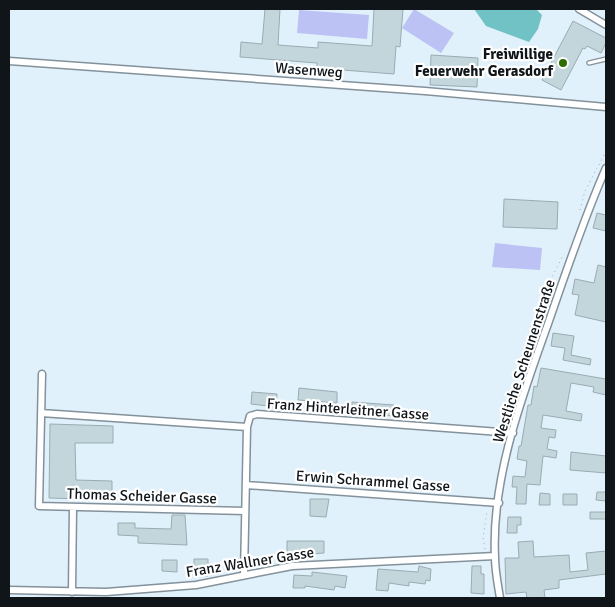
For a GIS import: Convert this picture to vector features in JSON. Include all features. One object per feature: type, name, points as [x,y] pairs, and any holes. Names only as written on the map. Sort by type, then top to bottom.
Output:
[{"type":"street","points":[[578,9],[606,25]]},
{"type":"street","name":"Wasenweg","points":[[9,61],[434,92],[606,107]]},
{"type":"street","name":"Westliche Scheunenstraße","points":[[500,598],[495,556],[498,502],[513,434],[524,393],[582,224],[606,168]]},
{"type":"street","points":[[42,374],[41,413],[247,427],[244,576]]},
{"type":"street","name":"Thomas Scheider Gasse","points":[[41,413],[39,506],[245,511]]},
{"type":"street","name":"Franz Hinterleitner Gasse","points":[[247,427],[250,416],[257,414],[513,434]]},
{"type":"street","name":"Erwin Schrammel Gasse","points":[[246,485],[498,502]]},
{"type":"street","points":[[72,592],[73,507]]},
{"type":"street","name":"Franz Wallner Gasse","points":[[9,590],[106,592],[196,585],[292,566],[495,556]]},
{"type":"lane","points":[[588,63],[606,59]]},
{"type":"shaded area","points":[[414,9],[454,33],[441,53],[402,28]]},
{"type":"shaded area","points":[[474,9],[536,9],[542,15],[538,29],[529,42],[486,26]]},
{"type":"shaded area","points":[[299,10],[369,15],[367,39],[297,33]]},
{"type":"shaded area","points":[[495,243],[542,248],[540,270],[492,267]]},
{"type":"building","points":[[265,9],[280,9],[278,45],[318,48],[318,42],[372,46],[374,9],[403,9],[400,47],[396,46],[394,74],[317,68],[317,63],[240,57],[241,42],[262,44]]},
{"type":"building","name":"Freiwillige Feuerwehr Gerasdorf","points":[[573,21],[606,38],[606,43],[601,53],[587,46],[585,49],[583,48],[561,90],[542,80]]},
{"type":"building","points":[[431,55],[478,58],[477,87],[430,85]]},
{"type":"building","points":[[504,199],[558,202],[557,229],[503,227]]},
{"type":"building","points":[[597,213],[606,215],[606,231],[593,228]]},
{"type":"building","points":[[598,265],[606,267],[606,322],[575,315],[579,295],[572,294],[575,279],[594,283]]},
{"type":"building","points":[[553,333],[574,336],[571,355],[591,359],[590,365],[563,360],[565,348],[551,346]]},
{"type":"building","points":[[541,368],[606,379],[606,395],[593,392],[594,387],[571,383],[566,411],[582,414],[581,421],[543,415],[541,428],[556,430],[555,438],[549,437],[547,449],[557,451],[556,458],[543,456],[540,485],[527,484],[526,504],[516,504],[517,487],[512,487],[513,476],[525,477],[527,461],[517,459],[528,405],[531,405],[534,386],[537,387]]},
{"type":"building","points":[[299,388],[337,392],[337,403],[298,400]]},
{"type":"building","points":[[252,392],[277,394],[276,407],[251,404]]},
{"type":"building","points":[[352,402],[394,405],[394,416],[352,413]]},
{"type":"building","points":[[50,424],[113,426],[113,443],[75,443],[76,480],[112,481],[112,500],[49,498]]},
{"type":"building","points":[[571,452],[606,456],[606,473],[570,470]]},
{"type":"building","points":[[597,492],[606,492],[606,501],[596,500]]},
{"type":"building","points":[[540,493],[550,494],[550,505],[539,505]]},
{"type":"building","points":[[563,494],[577,494],[577,505],[563,505]]},
{"type":"building","points":[[310,499],[329,499],[326,517],[310,516]]},
{"type":"building","points":[[590,512],[606,512],[606,519],[590,519]]},
{"type":"building","points":[[172,515],[185,515],[187,545],[138,543],[138,536],[118,535],[118,523],[135,523],[135,528],[171,529]]},
{"type":"building","points":[[508,517],[521,517],[521,525],[517,525],[517,533],[507,533]]},
{"type":"building","points":[[287,541],[324,541],[324,553],[287,556]]},
{"type":"building","points":[[533,541],[534,557],[569,555],[570,572],[588,570],[586,553],[606,551],[606,574],[559,580],[559,588],[544,590],[545,598],[527,598],[526,592],[506,594],[505,558],[519,558],[518,542]]},
{"type":"building","points":[[194,559],[208,559],[208,576],[194,575]]},
{"type":"building","points":[[162,560],[177,560],[177,572],[162,571]]},
{"type":"building","points":[[419,566],[431,569],[430,581],[426,580],[425,584],[409,582],[409,586],[389,583],[388,591],[376,590],[378,569],[418,572]]},
{"type":"building","points":[[472,566],[481,566],[481,574],[484,574],[484,594],[471,593]]},
{"type":"building","points":[[312,572],[347,576],[345,588],[335,586],[334,590],[305,586],[305,588],[293,588],[294,575],[312,576]]},
{"type":"place","name":"Freiwillige Feuerwehr Gerasdorf","points":[[563,63]]}]
